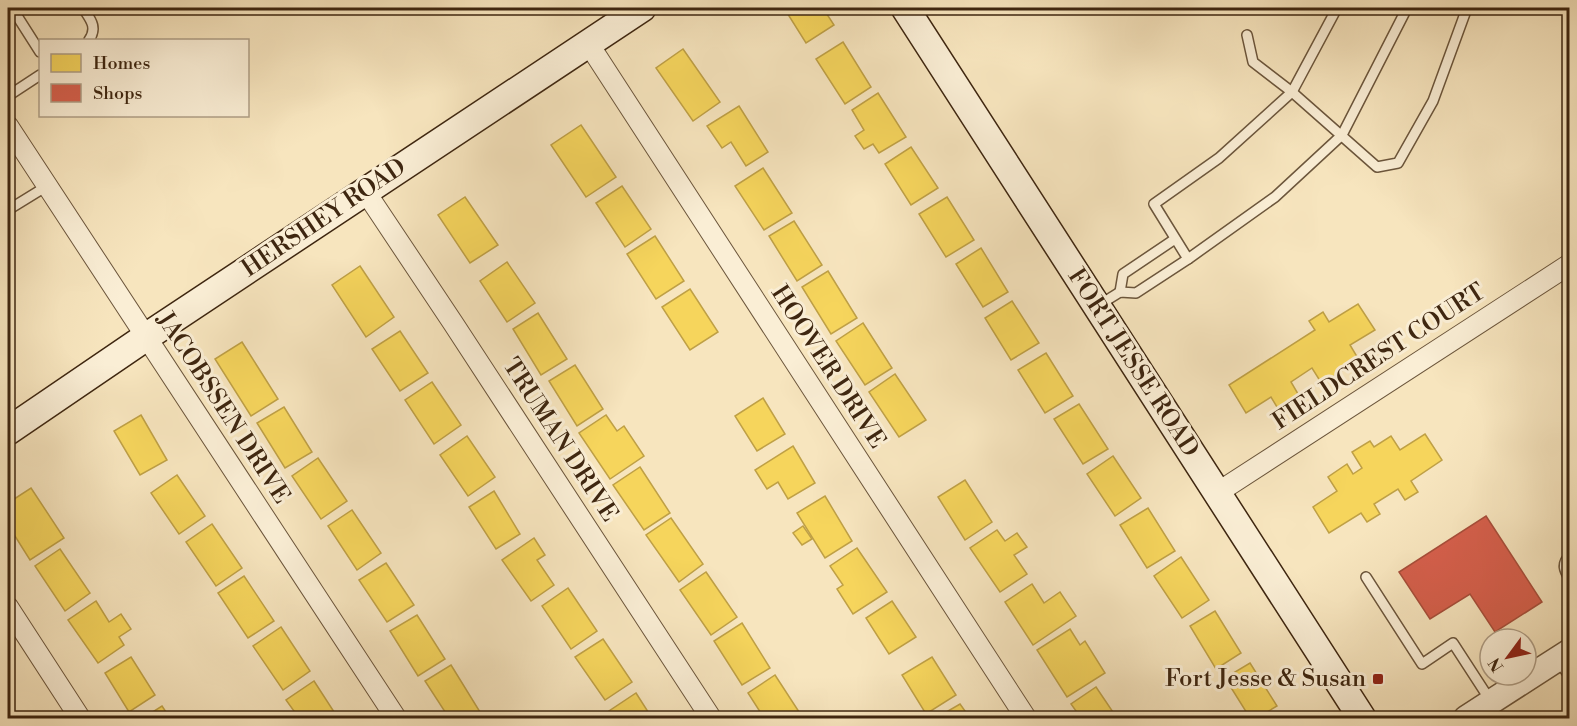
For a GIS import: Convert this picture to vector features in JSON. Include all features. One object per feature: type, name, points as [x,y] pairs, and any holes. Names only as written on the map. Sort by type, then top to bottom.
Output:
[{"type":"main road","name":"HERSHEY ROAD","points":[[8,431],[642,8]]},
{"type":"main road","name":"FORT JESSE ROAD","points":[[905,8],[1362,718]]},
{"type":"street","name":"HOOVER DRIVE","points":[[588,43],[1026,718]]},
{"type":"street","name":"JACOBSSEN DRIVE","points":[[8,126],[396,718]]},
{"type":"street","name":"TRUMAN DRIVE","points":[[365,191],[711,718]]},
{"type":"street","name":"FIELDCREST COURT","points":[[1216,493],[1569,264]]},
{"type":"street","points":[[8,607],[80,718]]},
{"type":"street","points":[[1466,718],[1565,662]]},
{"type":"lane","points":[[12,8],[39,50]]},
{"type":"lane","points":[[82,8],[94,25],[93,35],[90,39]]},
{"type":"lane","points":[[1188,259],[1154,204],[1219,158],[1292,92],[1337,8]]},
{"type":"lane","points":[[1097,306],[1120,292],[1136,293],[1188,259],[1275,198],[1342,135],[1407,8]]},
{"type":"lane","points":[[1247,35],[1253,62],[1292,92],[1377,167],[1398,163],[1433,101],[1467,8]]},
{"type":"lane","points":[[8,96],[39,76]]},
{"type":"lane","points":[[8,210],[46,186]]},
{"type":"lane","points":[[1120,292],[1123,274],[1175,239]]},
{"type":"lane","points":[[1569,555],[1563,568],[1569,580]]},
{"type":"lane","points":[[1366,577],[1422,664],[1453,643],[1492,702]]},
{"type":"building: Homes","points":[[784,8],[823,8],[834,25],[806,43]]},
{"type":"building: Homes","points":[[843,42],[871,87],[845,104],[816,59]]},
{"type":"building: Homes","points":[[683,49],[720,102],[693,121],[656,68]]},
{"type":"building: Homes","points":[[878,93],[906,137],[879,153],[873,144],[864,149],[855,136],[864,130],[852,110]]},
{"type":"building: Homes","points":[[739,106],[768,152],[746,166],[731,142],[722,148],[707,126]]},
{"type":"building: Homes","points":[[581,125],[616,177],[586,197],[551,145]]},
{"type":"building: Homes","points":[[911,147],[938,188],[911,205],[885,164]]},
{"type":"building: Homes","points":[[763,168],[792,213],[764,230],[735,186]]},
{"type":"building: Homes","points":[[622,186],[651,229],[625,247],[596,203]]},
{"type":"building: Homes","points":[[465,197],[498,245],[470,263],[438,215]]},
{"type":"building: Homes","points":[[947,197],[974,240],[946,257],[919,214]]},
{"type":"building: Homes","points":[[794,221],[822,265],[797,281],[769,236]]},
{"type":"building: Homes","points":[[655,236],[684,281],[656,299],[627,254]]},
{"type":"building: Homes","points":[[981,248],[1008,292],[983,307],[956,264]]},
{"type":"building: Homes","points":[[507,262],[535,303],[507,322],[480,281]]},
{"type":"building: Homes","points":[[360,266],[394,317],[366,337],[332,285]]},
{"type":"building: Homes","points":[[828,271],[857,318],[831,334],[802,287]]},
{"type":"building: Homes","points":[[690,289],[718,332],[690,350],[662,307]]},
{"type":"building: Homes","points":[[1012,301],[1039,343],[1011,360],[985,318]]},
{"type":"building: Homes","points":[[1358,304],[1375,330],[1350,345],[1359,360],[1322,384],[1312,368],[1291,382],[1301,399],[1280,412],[1271,397],[1246,413],[1229,385],[1315,330],[1309,321],[1323,312],[1329,322]]},
{"type":"building: Homes","points":[[538,313],[567,359],[541,375],[513,329]]},
{"type":"building: Homes","points":[[863,323],[892,368],[865,385],[836,341]]},
{"type":"building: Homes","points":[[400,331],[428,373],[400,391],[372,349]]},
{"type":"building: Homes","points":[[242,342],[278,399],[251,416],[215,359]]},
{"type":"building: Homes","points":[[1046,353],[1073,396],[1045,413],[1018,370]]},
{"type":"building: Homes","points":[[575,365],[603,409],[577,426],[549,381]]},
{"type":"building: Homes","points":[[895,374],[926,420],[899,437],[869,392]]},
{"type":"building: Homes","points":[[432,382],[461,425],[434,444],[405,400]]},
{"type":"building: Homes","points":[[763,398],[785,434],[757,451],[735,416]]},
{"type":"building: Homes","points":[[1079,404],[1108,449],[1083,464],[1054,419]]},
{"type":"building: Homes","points":[[284,407],[312,452],[285,468],[257,423]]},
{"type":"building: Homes","points":[[141,415],[167,460],[140,475],[114,431]]},
{"type":"building: Homes","points":[[606,415],[617,431],[624,426],[644,456],[610,479],[579,433]]},
{"type":"building: Homes","points":[[1425,434],[1442,460],[1411,481],[1418,492],[1405,500],[1398,489],[1374,504],[1380,514],[1367,522],[1361,513],[1329,533],[1313,507],[1337,491],[1328,477],[1347,464],[1353,474],[1362,468],[1352,452],[1370,441],[1374,447],[1391,436],[1400,450]]},
{"type":"building: Homes","points":[[467,436],[495,477],[468,496],[440,455]]},
{"type":"building: Homes","points":[[793,446],[815,483],[788,499],[778,482],[767,489],[755,470]]},
{"type":"building: Homes","points":[[1113,456],[1141,498],[1115,516],[1087,474]]},
{"type":"building: Homes","points":[[318,458],[347,501],[321,519],[292,476]]},
{"type":"building: Homes","points":[[640,467],[670,513],[644,530],[613,485]]},
{"type":"building: Homes","points":[[177,475],[205,516],[179,534],[151,493]]},
{"type":"building: Homes","points":[[965,480],[992,522],[965,540],[938,497]]},
{"type":"building: Homes","points":[[31,488],[64,538],[30,560],[8,525],[8,503]]},
{"type":"building: Homes","points":[[494,491],[520,534],[496,549],[469,507]]},
{"type":"building: Homes","points":[[825,496],[852,541],[825,558],[797,513]]},
{"type":"building: Homes","points":[[1148,508],[1175,551],[1147,568],[1120,525]]},
{"type":"building: Homes","points":[[352,510],[381,553],[357,570],[328,526]]},
{"type":"building: Homes","points":[[671,518],[703,564],[679,582],[646,535]]},
{"type":"building: Homes","points":[[212,524],[242,568],[216,586],[186,542]]},
{"type":"building: Homes","points":[[803,526],[812,539],[802,545],[793,533]]},
{"type":"building: Homes","points":[[997,530],[1005,541],[1017,533],[1027,547],[1014,555],[1027,574],[1000,592],[970,548]]},
{"type":"building: Homes","points":[[534,538],[545,555],[537,560],[554,585],[531,601],[502,560]]},
{"type":"building: Homes","points":[[857,548],[887,592],[853,614],[837,589],[843,585],[830,566]]},
{"type":"building: Homes","points":[[60,549],[90,593],[65,611],[35,566]]},
{"type":"building: Homes","points":[[1181,557],[1209,600],[1182,618],[1154,576]]},
{"type":"building: Homes","points":[[386,563],[414,605],[387,622],[359,580]]},
{"type":"building: Homes","points":[[706,572],[737,617],[711,635],[680,590]]},
{"type":"building: Homes","points":[[244,576],[274,621],[248,638],[218,593]]},
{"type":"building: Homes","points":[[1032,584],[1044,603],[1060,592],[1076,616],[1033,645],[1005,602]]},
{"type":"building: Homes","points":[[568,588],[597,631],[571,649],[542,606]]},
{"type":"building: Homes","points":[[96,601],[109,622],[121,614],[131,629],[119,637],[124,645],[98,663],[68,620]]},
{"type":"building: Homes","points":[[892,601],[916,637],[889,654],[866,618]]},
{"type":"building: Homes","points":[[1215,611],[1241,653],[1216,669],[1190,626]]},
{"type":"building: Homes","points":[[417,615],[445,659],[418,676],[390,631]]},
{"type":"building: Homes","points":[[742,623],[770,668],[742,685],[714,641]]},
{"type":"building: Homes","points":[[281,627],[310,671],[283,690],[253,646]]},
{"type":"building: Homes","points":[[1070,629],[1080,645],[1085,641],[1105,673],[1067,697],[1037,650]]},
{"type":"building: Homes","points":[[603,639],[632,682],[605,700],[575,657]]},
{"type":"building: Homes","points":[[131,657],[155,695],[129,712],[105,673]]},
{"type":"building: Homes","points":[[932,657],[956,695],[926,714],[902,675]]},
{"type":"building: Homes","points":[[1250,663],[1277,706],[1257,718],[1250,718],[1225,678]]},
{"type":"building: Homes","points":[[451,665],[480,712],[469,718],[449,718],[425,681]]},
{"type":"building: Homes","points":[[775,675],[803,718],[764,718],[748,693]]},
{"type":"building: Homes","points":[[314,681],[338,718],[299,718],[286,700]]},
{"type":"building: Homes","points":[[1096,687],[1117,718],[1081,718],[1071,704]]},
{"type":"building: Homes","points":[[636,693],[652,718],[614,718],[609,711]]},
{"type":"building: Homes","points":[[960,704],[970,718],[936,718]]},
{"type":"building: Homes","points":[[162,706],[170,718],[143,718]]},
{"type":"building: Shops","points":[[1486,516],[1542,602],[1503,627],[1492,627],[1470,594],[1430,619],[1399,572]]},
{"type":"place","name":"Fort Jesse & Susan","points":[[1378,679]]}]
